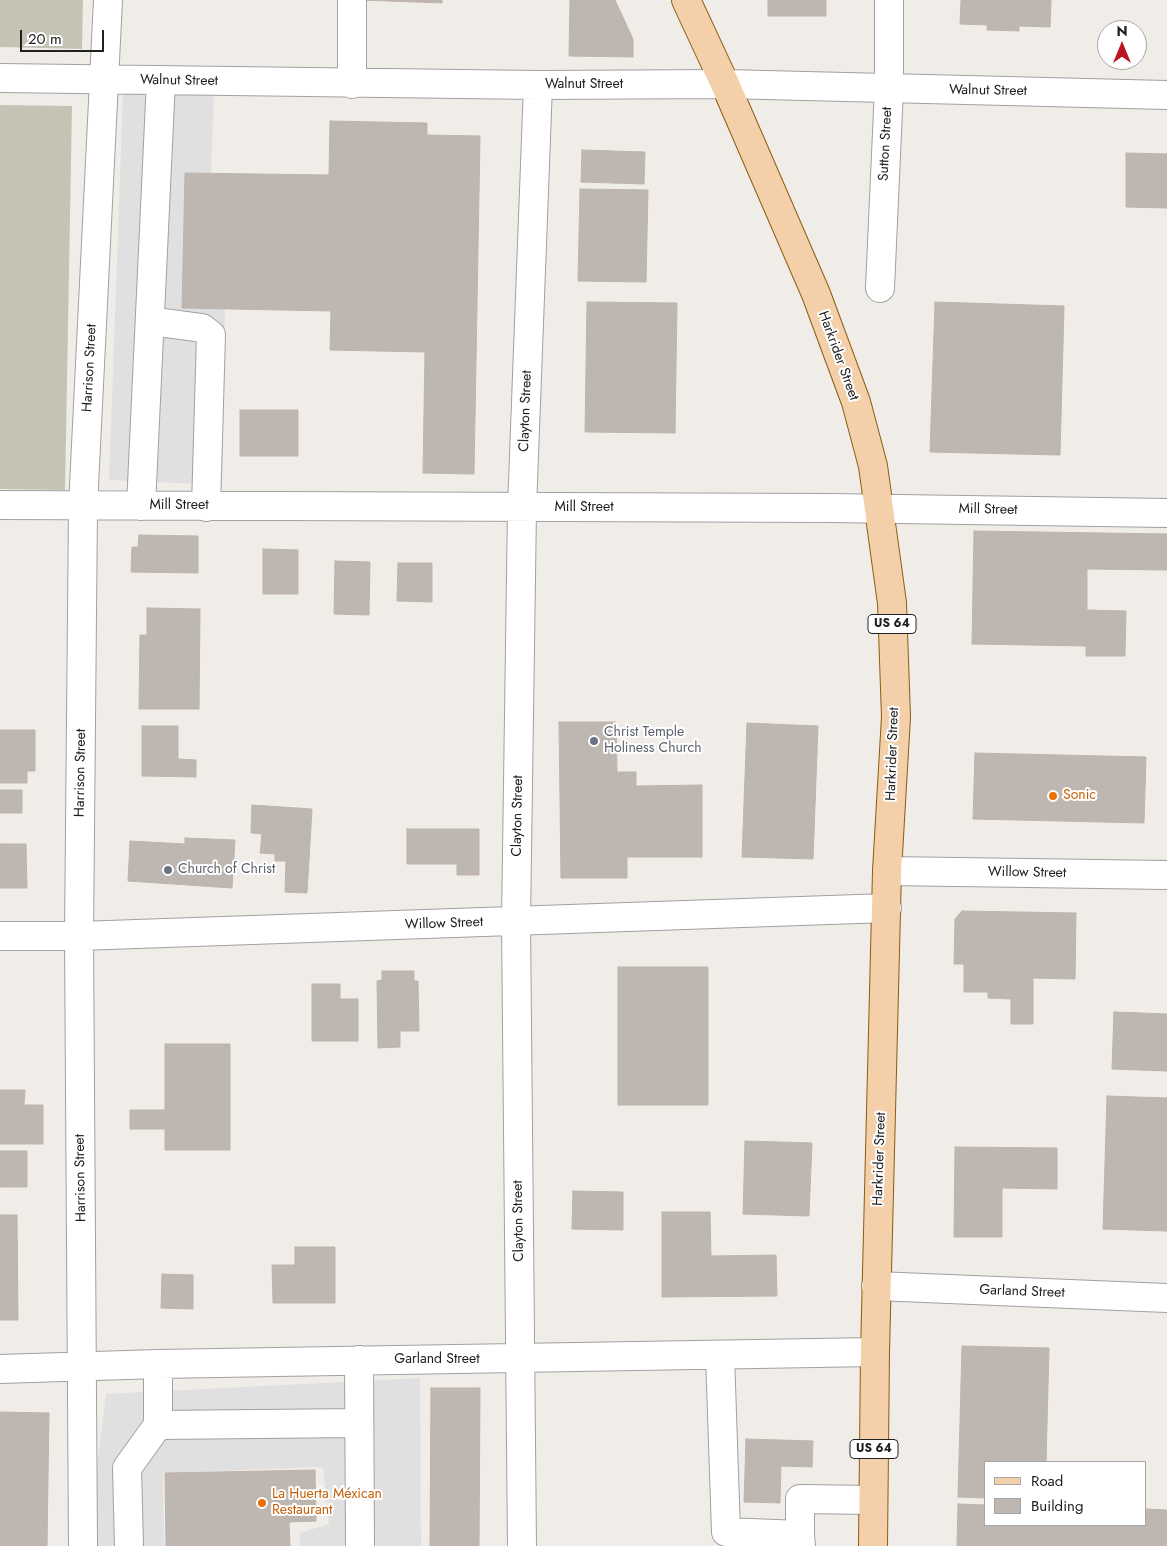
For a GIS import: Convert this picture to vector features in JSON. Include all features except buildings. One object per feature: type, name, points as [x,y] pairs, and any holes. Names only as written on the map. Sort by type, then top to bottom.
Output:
[{"type":"main road","name":"Harkrider Street","points":[[686,0],[725,84],[816,294],[856,402],[873,466],[892,603],[896,717],[887,871],[876,1286],[873,1546]]},
{"type":"street","name":"Harrison Street","points":[[83,1546],[79,936],[83,506],[108,0]]},
{"type":"street","points":[[352,0],[352,84]]},
{"type":"street","name":"Sutton Street","points":[[880,288],[889,88],[889,0]]},
{"type":"street","name":"Walnut Street","points":[[0,78],[538,86],[725,84],[1167,95]]},
{"type":"street","points":[[141,506],[161,80]]},
{"type":"street","name":"Clayton Street","points":[[522,1546],[516,921],[522,508],[538,86]]},
{"type":"street","points":[[150,322],[202,328],[211,335],[206,507]]},
{"type":"street","name":"Mill Street","points":[[0,505],[878,509],[1167,513]]},
{"type":"street","name":"Willow Street","points":[[887,871],[1167,875]]},
{"type":"street","name":"Willow Street","points":[[0,936],[79,936],[887,908]]},
{"type":"street","name":"Garland Street","points":[[876,1286],[1167,1298]]},
{"type":"street","name":"Garland Street","points":[[0,1369],[359,1360],[875,1352]]},
{"type":"street","points":[[720,1355],[726,1532],[800,1540],[800,1499],[873,1500]]},
{"type":"street","points":[[359,1360],[360,1546]]},
{"type":"street","points":[[129,1546],[127,1468],[158,1425],[158,1364]]},
{"type":"street","points":[[158,1425],[359,1423]]},
{"type":"shaded area","points":[[0,0],[83,0],[82,49],[0,47]]},
{"type":"shaded area","points":[[123,93],[214,93],[211,173],[185,173],[182,308],[225,309],[222,485],[109,480]]},
{"type":"shaded area","points":[[0,105],[72,106],[65,490],[0,489]]},
{"type":"shaded area","points":[[420,1378],[421,1546],[300,1546],[300,1533],[329,1524],[323,1467],[163,1473],[164,1546],[97,1546],[96,1476],[106,1394]]},
{"type":"place","name":"Christ Temple Holiness Church","points":[[594,741]]},
{"type":"place","name":"Sonic","points":[[1053,796]]},
{"type":"place","name":"Church of Christ","points":[[168,870]]},
{"type":"place","name":"La Huerta Méxican Restaurant","points":[[262,1503]]}]
